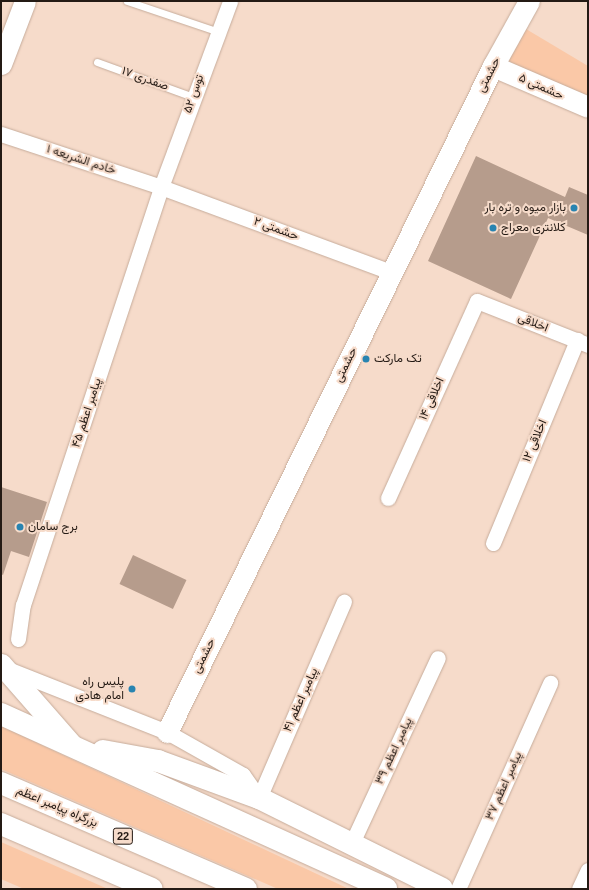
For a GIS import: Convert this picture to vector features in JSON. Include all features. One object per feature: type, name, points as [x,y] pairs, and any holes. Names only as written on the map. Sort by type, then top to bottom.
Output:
[{"type":"highway","points":[[1,714],[386,889]]},
{"type":"highway","points":[[72,745],[158,761],[259,798],[442,889]]},
{"type":"highway","name":"بزرگراه پیامبر اعظم","points":[[1,783],[246,889]]},
{"type":"highway","points":[[1,824],[152,889]]},
{"type":"street","points":[[1,64],[25,1]]},
{"type":"street","name":"توس ۵۲","points":[[161,187],[216,31],[230,1]]},
{"type":"street","name":"حشمتی","points":[[167,732],[493,66],[529,1]]},
{"type":"street","name":"حشمتی ۵","points":[[493,66],[588,108]]},
{"type":"street","name":"خادم الشریعه ۱","points":[[1,134],[161,187]]},
{"type":"street","name":"حشمتی ۲","points":[[161,187],[391,272]]},
{"type":"street","name":"پیامبر اعظم ۴۵","points":[[18,639],[23,605],[161,187]]},
{"type":"street","name":"اخلاقی","points":[[477,301],[582,343]]},
{"type":"street","name":"اخلاقی ۱۴","points":[[388,498],[477,301]]},
{"type":"street","name":"اخلاقی ۱۲","points":[[493,543],[582,343]]},
{"type":"street","name":"پیامبر اعظم ۴۱","points":[[259,798],[344,602]]},
{"type":"street","name":"پیامبر اعظم ۳۹","points":[[351,845],[438,658]]},
{"type":"street","points":[[2,665],[167,732],[243,775],[259,798]]},
{"type":"street","points":[[2,665],[72,745]]},
{"type":"street","name":"پیامبر اعظم ۳۷","points":[[458,889],[550,684]]},
{"type":"street","points":[[579,889],[588,870]]},
{"type":"lane","points":[[127,1],[216,31]]},
{"type":"lane","name":"صفدری ۱۷","points":[[97,62],[193,97]]},
{"type":"shaded area","points":[[526,29],[588,66],[588,99],[504,60]]},
{"type":"shaded area","points":[[1,726],[349,889],[278,889],[1,769]]},
{"type":"shaded area","points":[[1,842],[108,889],[24,889],[1,879]]},
{"type":"building","name":"کلانتری معراج","points":[[476,156],[565,197],[569,187],[588,195],[588,235],[548,218],[511,299],[428,261]]},
{"type":"building","name":"برج سامان","points":[[1,487],[47,502],[29,557],[11,551],[3,575],[1,574]]},
{"type":"building","points":[[133,555],[186,580],[173,609],[119,584]]},
{"type":"place","name":"بازار میوه و تره بار","points":[[574,208]]},
{"type":"place","name":"کلانتری معراج","points":[[493,228]]},
{"type":"place","name":"تک مارکت","points":[[366,359]]},
{"type":"place","name":"برج سامان","points":[[20,527]]},
{"type":"place","name":"پلیس راه امام هادی","points":[[132,689]]}]
